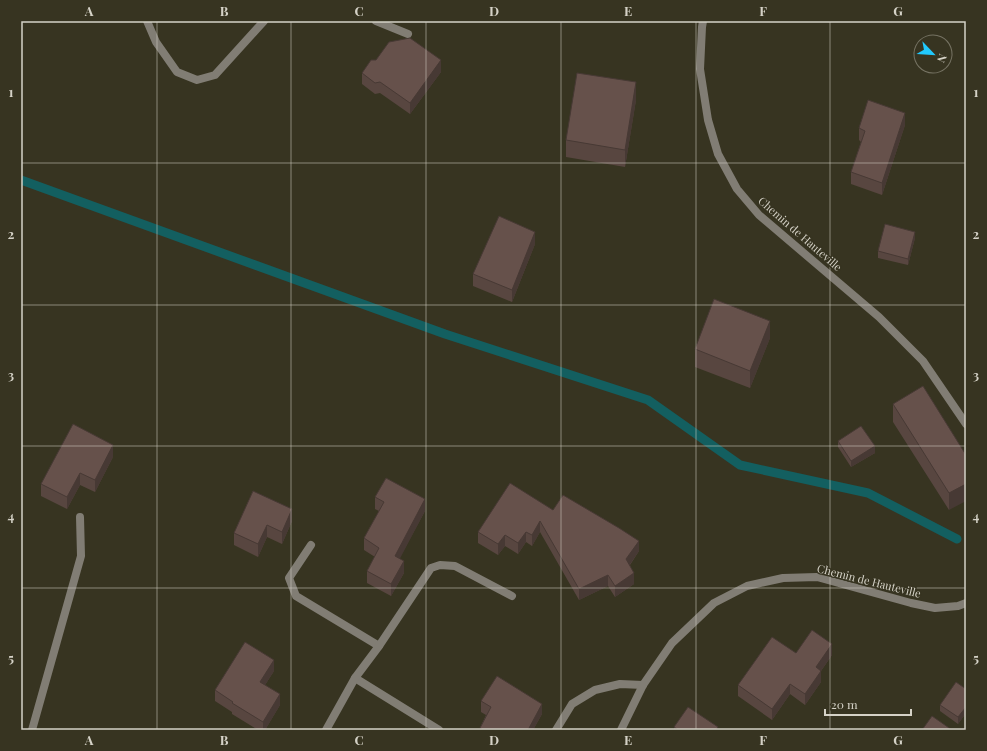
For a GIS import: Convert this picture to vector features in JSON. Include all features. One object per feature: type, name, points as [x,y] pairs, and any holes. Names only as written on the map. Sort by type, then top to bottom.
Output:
[{"type":"street","points":[[148,21],[156,42],[177,72],[198,80],[215,75],[264,21]]},
{"type":"street","points":[[376,21],[408,34]]},
{"type":"street","name":"Chemin de Hauteville","points":[[703,21],[700,69],[708,120],[718,154],[737,189],[759,215],[879,317],[923,361],[966,424]]},
{"type":"street","points":[[32,730],[81,556],[80,517]]},
{"type":"street","points":[[311,545],[289,578],[296,596],[379,646]]},
{"type":"street","points":[[326,730],[356,678],[431,568],[440,564],[455,566],[512,596]]},
{"type":"street","name":"Chemin de Hauteville","points":[[621,730],[643,685],[672,643],[714,604],[747,586],[783,578],[817,577],[911,603],[935,608],[958,606],[966,603]]},
{"type":"street","points":[[356,678],[440,730]]},
{"type":"street","points":[[556,730],[572,704],[595,690],[620,684],[643,685]]},
{"type":"building","points":[[410,38],[441,60],[410,103],[380,82],[375,83],[362,73],[371,60],[376,60],[389,42]]},
{"type":"building","points":[[577,73],[636,82],[625,150],[566,140]]},
{"type":"building","points":[[868,100],[905,113],[882,183],[851,172],[865,131],[859,128]]},
{"type":"building","points":[[499,216],[535,232],[512,290],[473,274]]},
{"type":"building","points":[[885,224],[915,232],[908,259],[878,251]]},
{"type":"building","points":[[714,299],[770,321],[750,371],[695,349]]},
{"type":"building","points":[[923,386],[966,455],[966,484],[949,493],[893,404]]},
{"type":"building","points":[[73,424],[113,445],[95,480],[80,473],[67,497],[41,484]]},
{"type":"building","points":[[861,426],[875,446],[851,461],[838,441]]},
{"type":"building","points":[[386,478],[425,499],[395,556],[404,561],[391,584],[367,571],[379,548],[364,538],[384,502],[375,497]]},
{"type":"building","points":[[510,483],[553,510],[563,495],[639,541],[626,559],[634,573],[615,586],[608,575],[579,589],[540,521],[532,535],[526,532],[518,543],[505,535],[498,544],[478,532]]},
{"type":"building","points":[[253,491],[292,509],[282,532],[267,525],[258,544],[234,533]]},
{"type":"building","points":[[812,630],[832,644],[816,667],[821,671],[805,694],[790,684],[772,709],[738,685],[772,637],[796,653]]},
{"type":"building","points":[[245,642],[274,660],[260,682],[280,694],[263,722],[232,703],[233,702],[215,690]]},
{"type":"building","points":[[497,676],[542,704],[528,730],[483,730],[480,728],[491,707],[481,701]]},
{"type":"building","points":[[956,682],[966,689],[966,707],[958,717],[940,705]]},
{"type":"building","points":[[688,707],[718,727],[716,730],[678,730],[674,727]]},
{"type":"building","points":[[932,716],[952,730],[922,730]]},
{"type":"waterway","points":[[21,180],[445,334],[648,400],[740,465],[868,493],[957,539]]}]
